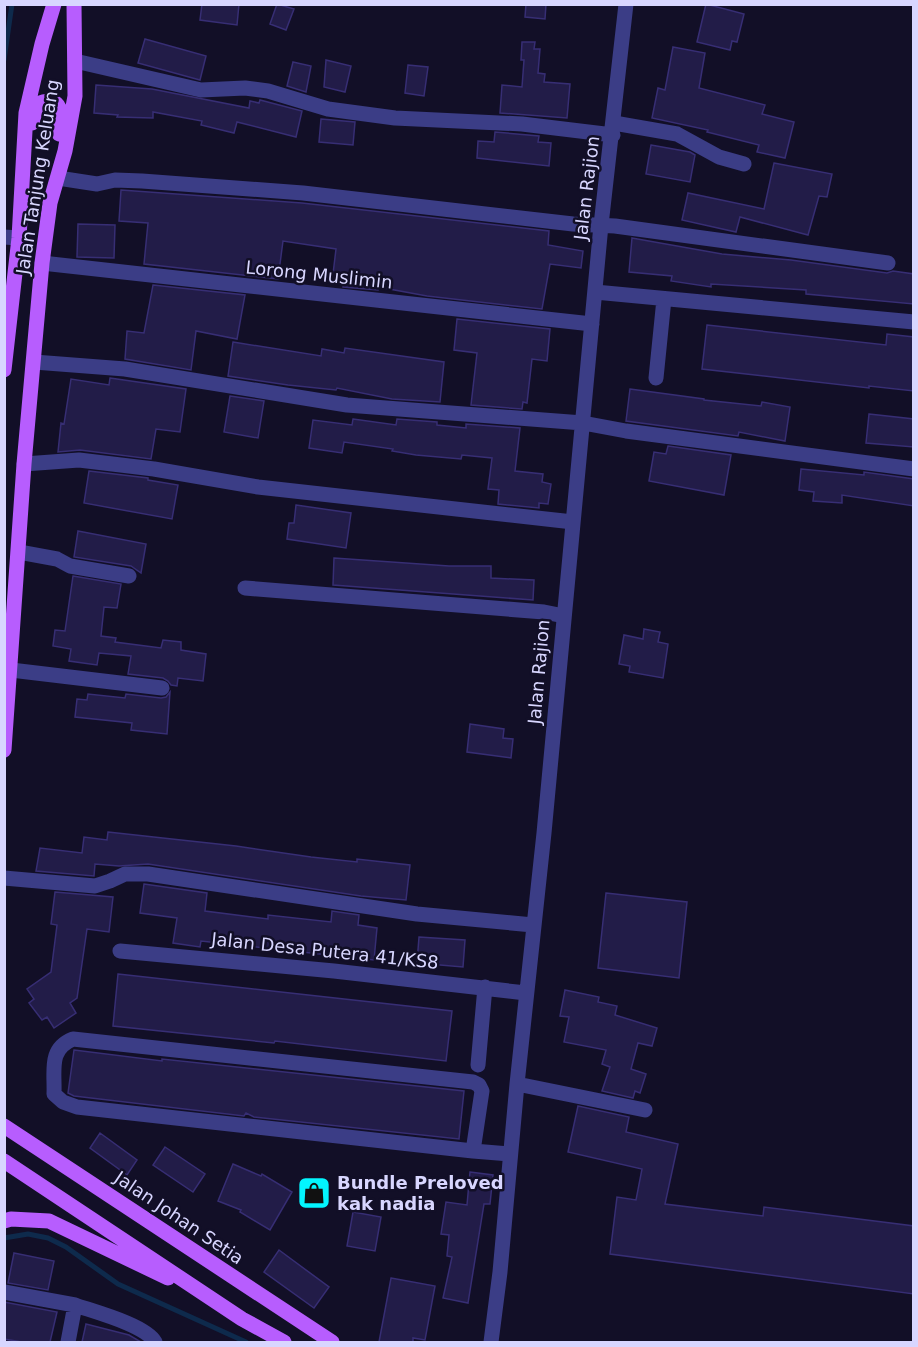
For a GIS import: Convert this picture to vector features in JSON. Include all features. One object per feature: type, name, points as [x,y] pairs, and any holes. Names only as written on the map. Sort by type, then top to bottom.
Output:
[{"type":"main road","name":"Jalan Tanjung Keluang","points":[[4,370],[12,237],[22,176],[26,112],[54,4]]},
{"type":"main road","name":"Jalan Tanjung Keluang","points":[[4,750],[24,464],[42,263],[50,203],[65,150],[75,96],[74,4]]},
{"type":"main road","points":[[22,176],[37,104],[47,100],[53,101],[60,108],[62,117],[53,157],[57,177]]},
{"type":"main road","name":"Jalan Johan Setia","points":[[4,1126],[332,1342]]},
{"type":"main road","points":[[4,1161],[223,1304],[242,1319],[284,1342]]},
{"type":"main road","points":[[4,1221],[11,1219],[49,1221],[223,1304]]},
{"type":"street","name":"Jalan Rajion","points":[[491,1342],[500,1272],[573,522],[589,425],[592,324],[595,292],[608,225],[613,129],[626,4]]},
{"type":"street","points":[[75,61],[201,90],[246,88],[268,91],[328,109],[384,117],[677,134],[719,157],[744,164]]},
{"type":"street","points":[[57,177],[98,184],[115,180],[142,181],[303,193],[573,224],[608,225],[888,263]]},
{"type":"street","name":"Lorong Muslimin","points":[[42,263],[592,324]]},
{"type":"street","points":[[595,292],[914,322]]},
{"type":"street","points":[[656,378],[664,299]]},
{"type":"street","points":[[34,362],[125,369],[347,405],[589,425],[914,469]]},
{"type":"street","points":[[24,464],[79,460],[154,469],[258,487],[573,522]]},
{"type":"street","points":[[19,552],[57,559],[70,566],[129,576]]},
{"type":"street","points":[[245,588],[532,611],[564,616]]},
{"type":"street","points":[[11,670],[162,688]]},
{"type":"street","points":[[4,878],[94,886],[125,874],[148,874],[417,914],[533,925]]},
{"type":"street","name":"Jalan Desa Putera 41/KS8","points":[[120,951],[334,970],[526,993]]},
{"type":"street","points":[[478,1065],[485,987]]},
{"type":"street","points":[[473,1151],[482,1091],[479,1085],[473,1082],[73,1040],[62,1044],[56,1051],[54,1094],[63,1102],[77,1107],[473,1151],[510,1154]]},
{"type":"street","points":[[517,1084],[645,1110]]},
{"type":"street","points":[[4,1292],[75,1305],[141,1330],[152,1336],[156,1342]]},
{"type":"street","points":[[68,1342],[75,1305]]},
{"type":"building","points":[[202,4],[239,4],[237,25],[200,20]]},
{"type":"building","points":[[277,4],[294,9],[286,30],[270,24]]},
{"type":"building","points":[[526,4],[546,4],[545,19],[525,17]]},
{"type":"building","points":[[706,4],[744,14],[737,42],[732,41],[730,50],[697,42]]},
{"type":"building","points":[[145,39],[206,56],[200,80],[138,63]]},
{"type":"building","points":[[522,42],[535,42],[534,49],[540,49],[538,73],[545,74],[544,82],[570,84],[567,118],[500,113],[502,85],[522,87],[524,60],[521,60]]},
{"type":"building","points":[[673,47],[705,53],[699,88],[765,105],[762,114],[794,122],[785,158],[757,152],[759,145],[707,132],[708,130],[652,118],[658,88],[665,90]]},
{"type":"building","points":[[326,60],[351,66],[345,92],[324,87]]},
{"type":"building","points":[[293,62],[311,66],[306,92],[287,86]]},
{"type":"building","points":[[408,65],[428,67],[424,96],[405,93]]},
{"type":"building","points":[[96,85],[152,89],[249,108],[250,101],[259,103],[260,100],[302,111],[296,137],[237,122],[234,133],[201,125],[202,121],[153,112],[153,118],[117,117],[118,115],[94,113]]},
{"type":"building","points":[[321,119],[355,122],[353,145],[319,142]]},
{"type":"building","points":[[495,132],[539,136],[538,142],[551,143],[549,166],[477,158],[478,141],[494,142]]},
{"type":"building","points":[[651,145],[690,152],[695,155],[690,182],[646,174]]},
{"type":"building","points":[[774,163],[832,174],[827,197],[819,196],[808,235],[740,217],[736,232],[682,220],[688,193],[764,209]]},
{"type":"building","points":[[121,190],[302,203],[549,231],[548,245],[583,251],[581,268],[550,264],[542,309],[427,296],[378,287],[378,290],[343,287],[344,275],[333,274],[336,249],[283,241],[278,279],[144,264],[148,223],[119,221]]},
{"type":"building","points":[[78,224],[115,225],[114,258],[77,257]]},
{"type":"building","points":[[632,238],[722,254],[791,260],[887,273],[893,271],[914,274],[914,304],[806,294],[806,290],[711,284],[711,287],[671,281],[672,276],[629,272]]},
{"type":"building","points":[[153,285],[245,295],[237,339],[196,331],[191,370],[125,359],[127,331],[144,333]]},
{"type":"building","points":[[457,319],[550,329],[547,361],[532,359],[527,403],[523,402],[522,409],[471,405],[477,353],[454,350]]},
{"type":"building","points":[[707,325],[886,345],[887,334],[914,337],[914,391],[702,369]]},
{"type":"building","points":[[233,342],[321,356],[322,349],[344,353],[345,348],[444,362],[440,402],[392,399],[337,388],[336,390],[288,385],[228,376]]},
{"type":"building","points":[[110,378],[186,389],[180,432],[156,429],[151,459],[80,450],[58,452],[61,423],[64,424],[71,379],[109,385]]},
{"type":"building","points":[[630,389],[704,400],[761,406],[762,402],[790,407],[785,441],[739,432],[738,436],[626,421]]},
{"type":"building","points":[[230,396],[264,401],[258,438],[224,432]]},
{"type":"building","points":[[869,414],[914,419],[914,447],[866,443]]},
{"type":"building","points":[[353,419],[396,425],[397,419],[437,422],[437,425],[466,428],[466,424],[520,428],[515,471],[543,474],[542,482],[551,484],[548,504],[539,503],[539,508],[498,504],[499,490],[488,489],[492,458],[462,455],[461,459],[416,455],[392,451],[393,449],[344,442],[342,453],[309,448],[313,420],[352,425]]},
{"type":"building","points":[[668,446],[731,455],[724,495],[649,481],[654,452],[666,454]]},
{"type":"building","points":[[801,469],[864,475],[864,472],[914,479],[914,506],[842,495],[842,503],[813,501],[814,492],[799,490]]},
{"type":"building","points":[[89,471],[148,478],[148,480],[178,485],[172,519],[84,503]]},
{"type":"building","points":[[296,505],[351,513],[346,548],[287,539],[289,523],[294,523]]},
{"type":"building","points":[[78,531],[146,544],[141,573],[131,566],[74,557]]},
{"type":"building","points":[[334,558],[449,566],[491,566],[491,578],[534,580],[533,600],[333,585]]},
{"type":"building","points":[[73,576],[121,584],[117,608],[104,607],[101,636],[116,638],[115,642],[161,648],[163,640],[181,642],[181,650],[206,654],[203,681],[178,678],[177,686],[171,685],[163,678],[128,674],[131,656],[99,653],[97,665],[69,661],[71,649],[53,646],[55,630],[65,631]]},
{"type":"building","points":[[644,629],[660,632],[658,642],[668,644],[663,678],[629,672],[630,666],[619,664],[624,635],[643,639]]},
{"type":"building","points":[[170,692],[167,734],[131,730],[132,723],[75,717],[77,699],[87,700],[88,694],[125,698],[126,694],[161,698],[166,697]]},
{"type":"building","points":[[470,724],[504,729],[503,738],[513,739],[511,758],[467,752]]},
{"type":"building","points":[[108,832],[311,857],[410,865],[406,900],[361,896],[148,864],[119,866],[95,864],[94,876],[36,871],[40,848],[82,853],[84,837],[107,840]]},
{"type":"building","points":[[144,884],[207,893],[205,911],[268,919],[268,915],[331,922],[332,911],[359,915],[358,925],[377,928],[374,960],[201,941],[200,947],[173,943],[177,918],[140,913]]},
{"type":"building","points":[[55,892],[113,897],[109,932],[87,929],[77,998],[70,1003],[76,1013],[54,1028],[47,1017],[42,1020],[29,1003],[34,999],[27,989],[51,972],[57,925],[51,924]]},
{"type":"building","points":[[606,893],[687,902],[679,978],[598,968]]},
{"type":"building","points":[[419,937],[465,940],[463,967],[417,963]]},
{"type":"building","points":[[118,974],[452,1011],[446,1061],[275,1041],[274,1043],[113,1026]]},
{"type":"building","points":[[565,990],[599,997],[598,1002],[617,1006],[615,1015],[657,1028],[652,1046],[638,1043],[631,1069],[646,1074],[640,1093],[635,1091],[633,1098],[602,1091],[610,1067],[602,1064],[606,1050],[564,1042],[569,1017],[560,1016]]},
{"type":"building","points":[[74,1050],[464,1091],[459,1139],[254,1117],[246,1113],[244,1116],[74,1096],[68,1093]]},
{"type":"building","points":[[578,1106],[629,1117],[626,1132],[678,1144],[665,1204],[763,1216],[764,1207],[914,1226],[914,1294],[610,1254],[617,1197],[636,1200],[642,1169],[568,1152]]},
{"type":"building","points":[[100,1133],[137,1160],[127,1175],[90,1148]]},
{"type":"building","points":[[165,1147],[205,1174],[193,1192],[153,1165]]},
{"type":"building","points":[[233,1164],[261,1176],[262,1174],[292,1192],[270,1230],[240,1212],[241,1210],[218,1201]]},
{"type":"building","points":[[470,1172],[493,1175],[490,1204],[484,1204],[468,1303],[443,1298],[452,1257],[447,1256],[449,1235],[441,1234],[446,1202],[467,1205]]},
{"type":"building","points":[[353,1212],[381,1217],[375,1251],[347,1246]]},
{"type":"building","points":[[279,1250],[329,1287],[314,1308],[264,1272]]},
{"type":"building","points":[[14,1253],[54,1261],[48,1290],[8,1283]]},
{"type":"building","points":[[391,1278],[435,1286],[425,1340],[413,1338],[413,1342],[379,1342]]},
{"type":"building","points":[[4,1302],[57,1312],[50,1342],[22,1342],[4,1339]]},
{"type":"building","points":[[86,1324],[129,1335],[141,1342],[82,1342]]},
{"type":"waterway","points":[[4,60],[12,4]]},
{"type":"waterway","points":[[4,1238],[28,1234],[48,1238],[66,1247],[118,1284],[246,1342]]},
{"type":"place","name":"Bundle Preloved kak nadia","points":[[314,1193]]}]
